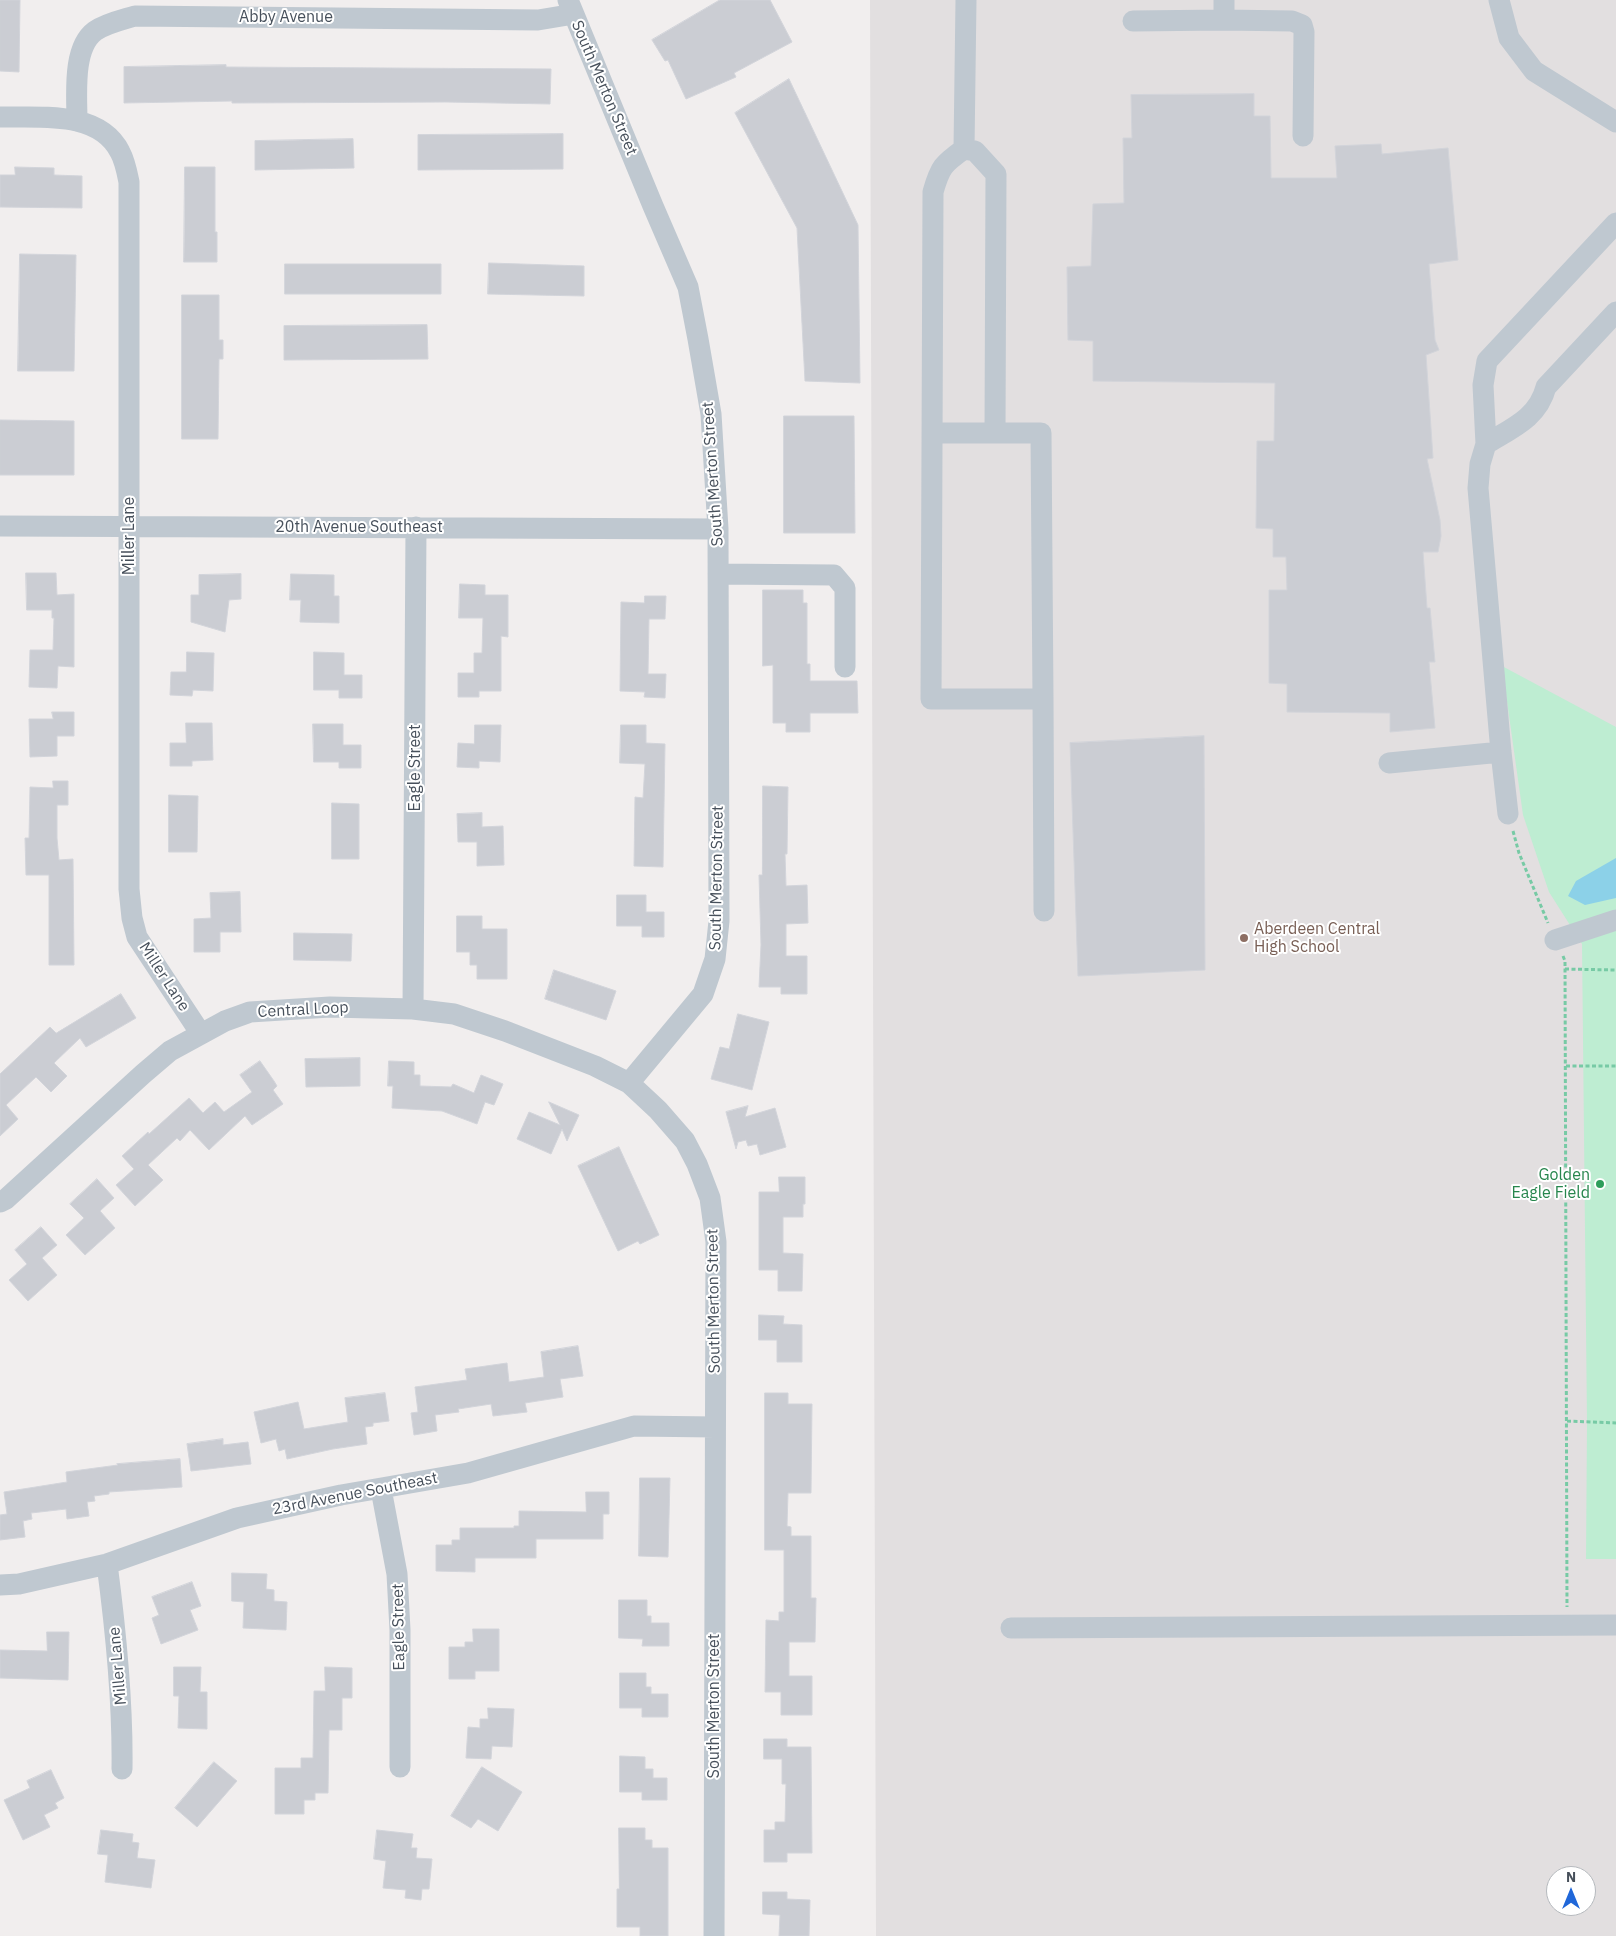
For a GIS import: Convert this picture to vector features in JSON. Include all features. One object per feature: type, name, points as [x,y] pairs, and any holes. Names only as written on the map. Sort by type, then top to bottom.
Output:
[{"type":"street","points":[[964,149],[966,0]]},
{"type":"street","points":[[1498,0],[1509,38],[1534,71],[1616,122]]},
{"type":"street","name":"Abby Avenue","points":[[77,121],[80,53],[86,40],[95,31],[113,22],[135,16],[538,20],[571,7]]},
{"type":"street","name":"South Merton Street","points":[[571,7],[688,286],[711,414],[718,529],[719,921],[715,958],[703,994],[629,1083],[685,1141],[697,1164],[710,1198],[716,1242],[714,1936]]},
{"type":"street","points":[[1133,21],[1224,10],[1302,25],[1304,32],[1303,136]]},
{"type":"street","name":"Miller Lane","points":[[0,117],[77,121],[98,129],[120,151],[130,182],[129,890],[132,918],[138,937],[201,1034]]},
{"type":"street","points":[[995,433],[996,174],[975,151],[964,149],[951,158],[939,171],[933,192],[931,699],[1043,699]]},
{"type":"street","points":[[1508,814],[1478,488],[1480,464],[1486,444],[1482,385],[1487,362],[1616,222]]},
{"type":"street","points":[[1486,444],[1531,415],[1542,400],[1546,387],[1616,312]]},
{"type":"street","points":[[932,432],[1042,433],[1044,911]]},
{"type":"street","name":"20th Avenue Southeast","points":[[0,526],[718,529]]},
{"type":"street","name":"Eagle Street","points":[[413,1009],[416,528]]},
{"type":"street","points":[[718,574],[834,575],[845,588],[845,667]]},
{"type":"street","points":[[1389,762],[1501,752]]},
{"type":"street","points":[[1555,940],[1616,920]]},
{"type":"street","name":"Central Loop","points":[[0,1202],[6,1199],[170,1051],[225,1021],[250,1012],[330,1007],[413,1009],[454,1014],[505,1030],[596,1066],[629,1083]]},
{"type":"street","name":"23rd Avenue Southeast","points":[[0,1585],[19,1584],[107,1564],[237,1518],[341,1495],[468,1473],[634,1426],[715,1427]]},
{"type":"street","name":"Eagle Street","points":[[381,1489],[398,1574],[400,1768]]},
{"type":"street","name":"Miller Lane","points":[[107,1564],[117,1642],[122,1719],[122,1769]]},
{"type":"street","points":[[1011,1628],[1616,1625]]},
{"type":"path","points":[[1508,814],[1519,853],[1555,940],[1566,961],[1567,1625]]},
{"type":"path","points":[[1566,969],[1616,970]]},
{"type":"path","points":[[1566,1066],[1616,1066]]},
{"type":"path","points":[[1566,1421],[1616,1423]]},
{"type":"shaded area","name":"Aberdeen Central High School","points":[[870,0],[1616,0],[1616,1936],[876,1936]]},
{"type":"green space","name":"Golden Eagle Field","points":[[1502,666],[1616,727],[1616,1559],[1586,1559],[1587,1423],[1582,944],[1549,892],[1523,815]]},
{"type":"water","points":[[1616,858],[1616,898],[1585,905],[1568,896],[1576,881]]},
{"type":"building","points":[[0,0],[20,0],[19,72],[0,71]]},
{"type":"building","points":[[720,0],[770,0],[792,42],[734,73],[736,77],[686,99],[668,60],[665,61],[652,40]]},
{"type":"building","points":[[226,65],[226,67],[551,69],[550,104],[446,102],[232,103],[232,101],[124,103],[124,67]]},
{"type":"building","points":[[789,79],[858,225],[860,383],[805,381],[797,228],[735,113]]},
{"type":"building","points":[[1254,94],[1254,116],[1270,116],[1271,178],[1337,178],[1335,146],[1381,144],[1382,154],[1448,148],[1458,260],[1429,264],[1435,340],[1439,350],[1426,355],[1433,458],[1427,459],[1440,520],[1441,536],[1438,552],[1423,552],[1427,608],[1430,608],[1435,662],[1429,662],[1435,728],[1390,732],[1390,713],[1287,712],[1287,684],[1269,683],[1269,590],[1287,590],[1286,557],[1273,557],[1273,529],[1256,528],[1257,441],[1274,441],[1275,383],[1093,381],[1093,341],[1068,340],[1067,267],[1091,266],[1093,204],[1124,203],[1123,138],[1132,138],[1131,95]]},
{"type":"building","points":[[563,134],[563,169],[418,170],[418,135]]},
{"type":"building","points":[[353,139],[354,168],[255,170],[255,141]]},
{"type":"building","points":[[15,167],[54,168],[54,175],[82,176],[82,208],[0,207],[0,175],[15,175]]},
{"type":"building","points":[[185,167],[215,167],[217,262],[184,262]]},
{"type":"building","points":[[20,254],[76,255],[74,371],[18,371]]},
{"type":"building","points":[[489,263],[584,266],[584,296],[488,294]]},
{"type":"building","points":[[285,264],[441,264],[441,294],[285,294]]},
{"type":"building","points":[[182,295],[219,295],[219,340],[223,340],[223,359],[219,359],[218,439],[182,439]]},
{"type":"building","points":[[427,325],[428,359],[284,360],[284,326]]},
{"type":"building","points":[[784,416],[854,416],[855,533],[784,533]]},
{"type":"building","points":[[0,420],[74,421],[74,475],[0,475]]},
{"type":"building","points":[[26,573],[56,573],[57,595],[74,594],[74,667],[58,666],[57,688],[29,687],[30,650],[53,650],[54,618],[52,618],[52,610],[27,610]]},
{"type":"building","points":[[241,574],[241,599],[229,600],[225,632],[191,622],[191,595],[199,595],[199,575]]},
{"type":"building","points":[[291,574],[334,575],[334,596],[339,596],[339,623],[300,622],[301,600],[290,600]]},
{"type":"building","points":[[460,584],[485,585],[485,595],[508,595],[508,637],[501,636],[501,691],[479,691],[479,697],[458,697],[458,673],[474,673],[474,653],[482,653],[483,618],[459,618]]},
{"type":"building","points":[[763,590],[803,590],[803,603],[807,603],[807,664],[810,664],[810,681],[857,681],[858,713],[810,713],[810,732],[786,732],[786,723],[773,723],[773,665],[763,666]]},
{"type":"building","points":[[645,596],[666,596],[665,619],[649,619],[648,674],[666,674],[665,698],[644,697],[645,692],[620,691],[621,602],[644,603]]},
{"type":"building","points":[[187,652],[214,653],[213,691],[193,690],[192,696],[170,695],[171,672],[186,672]]},
{"type":"building","points":[[314,652],[344,653],[344,675],[362,675],[362,698],[339,698],[339,690],[314,690]]},
{"type":"building","points":[[52,712],[74,712],[74,736],[57,736],[57,756],[30,757],[29,719],[53,719]]},
{"type":"building","points":[[186,723],[212,723],[213,760],[192,761],[192,766],[170,766],[170,743],[186,743]]},
{"type":"building","points":[[313,724],[343,724],[343,745],[361,745],[361,768],[339,768],[339,762],[314,762]]},
{"type":"building","points":[[475,725],[501,725],[500,762],[479,761],[479,768],[457,767],[458,743],[474,744]]},
{"type":"building","points":[[621,725],[646,725],[646,743],[665,744],[663,867],[634,866],[635,797],[643,798],[645,764],[620,763]]},
{"type":"building","points":[[1204,736],[1205,970],[1078,976],[1070,743]]},
{"type":"building","points":[[53,781],[68,781],[68,805],[57,805],[57,838],[59,860],[73,859],[74,965],[49,965],[49,875],[26,875],[25,838],[29,838],[30,787],[53,788]]},
{"type":"building","points":[[763,786],[788,787],[787,854],[785,854],[786,886],[807,885],[808,923],[786,924],[786,956],[807,956],[807,994],[781,994],[781,987],[759,987],[761,945],[759,875],[762,875]]},
{"type":"building","points":[[169,795],[198,796],[197,852],[169,852]]},
{"type":"building","points":[[332,803],[359,804],[359,859],[332,859]]},
{"type":"building","points":[[482,813],[482,827],[503,826],[504,865],[477,866],[477,842],[458,842],[457,814]]},
{"type":"building","points":[[240,892],[241,932],[220,932],[220,952],[194,952],[194,919],[211,918],[210,893]]},
{"type":"building","points":[[617,895],[646,895],[646,912],[664,912],[664,937],[642,937],[642,926],[617,926]]},
{"type":"building","points":[[457,916],[482,916],[482,929],[507,929],[507,979],[477,979],[477,965],[470,965],[470,952],[457,952]]},
{"type":"building","points":[[294,933],[352,934],[351,961],[294,960]]},
{"type":"building","points":[[554,970],[616,991],[606,1020],[545,999]]},
{"type":"building","points":[[121,994],[136,1018],[86,1047],[80,1038],[54,1063],[67,1076],[51,1092],[36,1077],[6,1105],[18,1119],[0,1136],[0,1074],[50,1027],[56,1033]]},
{"type":"building","points":[[738,1014],[769,1022],[752,1090],[711,1079],[720,1047],[729,1049]]},
{"type":"building","points":[[360,1058],[360,1086],[306,1087],[305,1059]]},
{"type":"building","points":[[260,1061],[277,1086],[273,1090],[283,1104],[252,1125],[245,1116],[209,1150],[190,1130],[180,1141],[177,1138],[148,1165],[163,1180],[135,1206],[116,1185],[134,1169],[122,1156],[189,1098],[203,1113],[215,1102],[224,1112],[252,1092],[240,1075]]},
{"type":"building","points":[[389,1061],[414,1062],[414,1075],[420,1075],[420,1086],[451,1087],[453,1084],[474,1093],[481,1075],[503,1084],[494,1105],[485,1102],[477,1124],[442,1111],[392,1108],[393,1086],[388,1086]]},
{"type":"building","points":[[549,1102],[579,1115],[567,1141],[562,1129],[551,1154],[517,1139],[529,1112],[560,1125]]},
{"type":"building","points":[[748,1106],[745,1117],[775,1108],[786,1147],[760,1155],[757,1144],[748,1146],[746,1140],[738,1142],[736,1149],[726,1112]]},
{"type":"building","points":[[619,1147],[659,1235],[640,1244],[638,1241],[618,1251],[578,1166]]},
{"type":"building","points":[[779,1177],[805,1177],[803,1217],[783,1217],[783,1253],[803,1254],[802,1291],[778,1291],[778,1270],[759,1270],[759,1192],[779,1192]]},
{"type":"building","points":[[97,1179],[114,1198],[100,1211],[115,1228],[85,1255],[66,1235],[84,1218],[70,1204]]},
{"type":"building","points":[[41,1227],[57,1245],[42,1258],[57,1275],[28,1301],[9,1280],[27,1264],[15,1250]]},
{"type":"building","points":[[759,1315],[784,1316],[783,1324],[802,1325],[802,1362],[777,1362],[777,1340],[759,1340]]},
{"type":"building","points":[[578,1346],[583,1376],[560,1379],[563,1397],[525,1403],[527,1412],[493,1416],[491,1404],[458,1409],[459,1412],[435,1415],[437,1431],[414,1435],[411,1413],[418,1412],[415,1387],[467,1380],[465,1369],[507,1363],[509,1382],[544,1377],[541,1352]]},
{"type":"building","points":[[385,1393],[389,1421],[373,1423],[373,1426],[365,1427],[367,1444],[287,1459],[285,1449],[279,1451],[276,1439],[261,1443],[254,1412],[298,1402],[304,1429],[348,1422],[345,1398]]},
{"type":"building","points":[[765,1393],[788,1393],[788,1404],[812,1404],[811,1493],[788,1493],[787,1526],[791,1527],[791,1536],[811,1536],[811,1598],[816,1598],[815,1642],[789,1642],[789,1676],[812,1676],[812,1715],[781,1715],[781,1692],[765,1692],[766,1620],[779,1621],[779,1612],[784,1612],[784,1550],[765,1550]]},
{"type":"building","points":[[223,1439],[223,1445],[248,1442],[251,1464],[191,1471],[187,1444]]},
{"type":"building","points":[[180,1459],[182,1487],[109,1492],[109,1494],[94,1496],[95,1501],[87,1502],[89,1516],[67,1519],[66,1509],[31,1513],[32,1519],[23,1521],[25,1537],[0,1540],[0,1515],[7,1514],[4,1492],[67,1482],[66,1472],[117,1464]]},
{"type":"building","points":[[640,1478],[670,1478],[668,1557],[639,1556]]},
{"type":"building","points":[[586,1492],[609,1492],[609,1514],[603,1514],[603,1539],[536,1539],[536,1558],[475,1558],[475,1572],[436,1571],[436,1545],[452,1545],[452,1540],[460,1540],[460,1528],[514,1528],[514,1526],[519,1526],[519,1511],[586,1512]]},
{"type":"building","points":[[232,1573],[267,1574],[266,1589],[274,1590],[274,1601],[287,1602],[286,1630],[243,1628],[244,1602],[232,1601]]},
{"type":"building","points":[[192,1582],[201,1606],[190,1610],[198,1630],[161,1644],[152,1618],[159,1615],[152,1597]]},
{"type":"building","points":[[619,1600],[647,1600],[647,1616],[651,1616],[651,1623],[669,1623],[669,1646],[642,1646],[643,1639],[619,1638]]},
{"type":"building","points":[[473,1629],[499,1629],[499,1671],[475,1671],[475,1679],[449,1679],[449,1647],[465,1647],[465,1642],[473,1642]]},
{"type":"building","points":[[47,1632],[69,1632],[68,1680],[0,1678],[0,1650],[47,1651]]},
{"type":"building","points":[[174,1667],[201,1667],[200,1692],[207,1692],[207,1729],[178,1728],[179,1696],[174,1696]]},
{"type":"building","points":[[325,1667],[352,1668],[352,1698],[342,1698],[342,1730],[329,1730],[328,1793],[315,1793],[315,1800],[304,1800],[304,1814],[275,1814],[275,1768],[301,1768],[301,1758],[313,1758],[314,1691],[325,1691]]},
{"type":"building","points":[[620,1673],[646,1673],[646,1687],[651,1687],[651,1694],[668,1694],[668,1717],[642,1717],[642,1708],[620,1708]]},
{"type":"building","points":[[488,1708],[514,1709],[512,1747],[492,1746],[491,1759],[466,1758],[468,1727],[480,1728],[480,1719],[488,1719]]},
{"type":"building","points":[[764,1739],[787,1739],[787,1747],[811,1747],[812,1853],[787,1853],[787,1862],[764,1862],[764,1830],[775,1830],[775,1822],[785,1822],[786,1784],[782,1784],[782,1759],[764,1759]]},
{"type":"building","points":[[620,1756],[645,1757],[645,1769],[653,1769],[653,1778],[667,1778],[667,1800],[642,1800],[642,1792],[620,1792]]},
{"type":"building","points":[[214,1762],[237,1781],[197,1827],[175,1808]]},
{"type":"building","points":[[482,1767],[522,1792],[498,1831],[478,1819],[471,1828],[451,1816]]},
{"type":"building","points":[[51,1770],[64,1798],[55,1803],[58,1808],[44,1815],[50,1827],[23,1840],[4,1800],[30,1788],[27,1781]]},
{"type":"building","points":[[619,1828],[645,1828],[645,1840],[652,1840],[652,1848],[668,1848],[668,1936],[640,1936],[640,1927],[617,1927]]},
{"type":"building","points":[[101,1830],[133,1834],[132,1842],[139,1843],[137,1858],[155,1860],[151,1888],[105,1882],[108,1855],[98,1854]]},
{"type":"building","points":[[377,1830],[413,1834],[411,1848],[417,1848],[416,1858],[432,1859],[429,1889],[422,1889],[421,1900],[405,1898],[406,1890],[383,1888],[386,1861],[374,1859]]},
{"type":"building","points":[[763,1892],[787,1892],[787,1899],[810,1900],[809,1936],[779,1936],[780,1915],[763,1914]]},
{"type":"place","name":"Aberdeen Central High School","points":[[1244,938]]},
{"type":"place","name":"Golden Eagle Field","points":[[1600,1184]]}]
